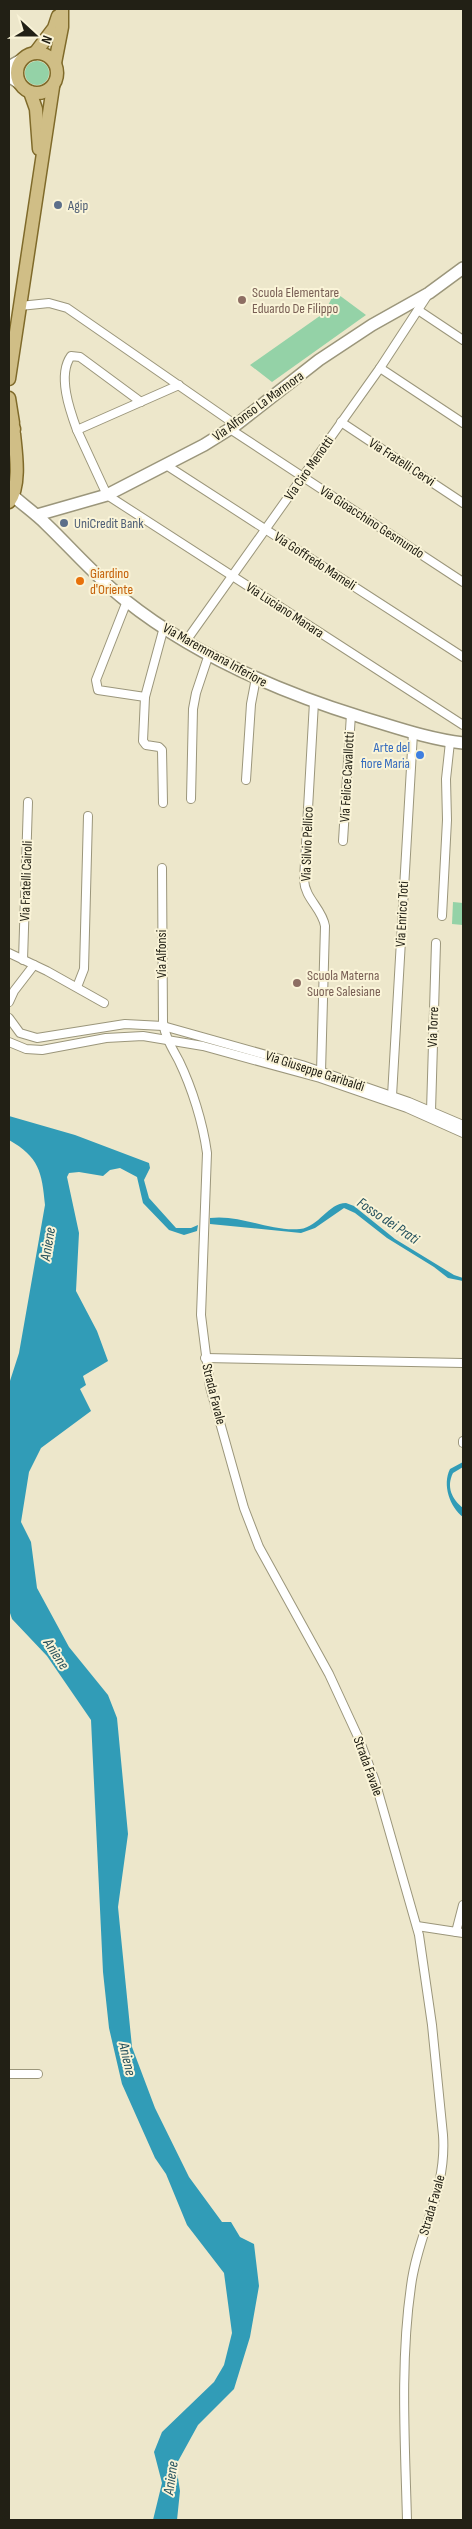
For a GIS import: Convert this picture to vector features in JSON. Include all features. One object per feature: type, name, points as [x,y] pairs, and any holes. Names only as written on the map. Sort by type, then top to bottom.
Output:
[{"type":"main road","points":[[9,67],[35,52],[54,28],[61,9]]},
{"type":"main road","points":[[9,379],[10,356],[20,306],[39,166],[46,143],[53,87],[57,77],[55,63],[62,27],[61,9]]},
{"type":"main road","points":[[35,52],[47,55],[55,63]]},
{"type":"main road","points":[[21,60],[14,79],[30,92],[36,109],[39,166]]},
{"type":"main road","points":[[30,92],[42,93],[53,87]]},
{"type":"main road","name":"Via Alfonso La Marmora","points":[[37,515],[107,495],[166,465],[233,427],[320,360],[372,325],[429,293],[463,268]]},
{"type":"main road","points":[[9,398],[16,460],[10,497]]},
{"type":"main road","name":"Via Maremmana Inferiore","points":[[10,497],[37,515],[95,574],[126,601],[209,654],[256,678],[314,702],[413,733],[450,742],[463,743]]},
{"type":"street","name":"Via Ciro Menotti","points":[[186,641],[380,368],[429,293]]},
{"type":"street","name":"Via Gioacchino Gesmundo","points":[[20,306],[49,303],[64,306],[179,385],[233,427],[303,477],[463,582]]},
{"type":"street","points":[[418,310],[463,340]]},
{"type":"street","points":[[107,495],[77,430],[69,407],[66,389],[67,368],[71,356],[80,357],[141,402]]},
{"type":"street","points":[[380,368],[463,423]]},
{"type":"street","points":[[77,430],[179,385]]},
{"type":"street","name":"Via Fratelli Cervi","points":[[341,422],[463,503]]},
{"type":"street","name":"Via Goffredo Mameli","points":[[166,465],[463,657]]},
{"type":"street","name":"Via Luciano Manara","points":[[107,495],[463,725]]},
{"type":"street","points":[[126,601],[95,687],[102,692],[145,697]]},
{"type":"street","points":[[163,803],[162,750],[158,747],[146,745],[143,741],[145,697],[164,627]]},
{"type":"street","points":[[191,799],[193,709],[196,693],[209,654]]},
{"type":"street","points":[[246,780],[251,704],[256,678]]},
{"type":"street","name":"Via Silvio Pellico","points":[[314,702],[304,880],[307,893],[320,913],[325,926],[321,1072]]},
{"type":"street","name":"Via Felice Cavallotti","points":[[344,841],[351,714]]},
{"type":"street","name":"Via Enrico Toti","points":[[392,1096],[413,733]]},
{"type":"street","points":[[442,916],[447,814],[446,779],[450,742]]},
{"type":"street","name":"Via Fratelli Cairoli","points":[[23,960],[28,802]]},
{"type":"street","points":[[77,987],[84,969],[88,816]]},
{"type":"street","name":"Via Alfonsi","points":[[162,868],[161,1009],[167,1039]]},
{"type":"street","name":"Via Torre","points":[[430,1111],[436,943]]},
{"type":"street","points":[[9,953],[77,987],[104,1003]]},
{"type":"street","points":[[9,1002],[11,992],[34,965]]},
{"type":"street","name":"Via Giuseppe Garibaldi","points":[[9,1018],[20,1033],[37,1038],[125,1024],[163,1026],[321,1072],[392,1096],[463,1125]]},
{"type":"street","name":"Via Giuseppe Garibaldi","points":[[9,1042],[26,1048],[42,1050],[106,1038],[143,1036],[167,1039],[230,1052],[320,1078],[407,1108],[463,1133]]},
{"type":"street","name":"Strada Favale","points":[[167,1039],[184,1076],[202,1127],[207,1153],[201,1304],[205,1358],[210,1387],[244,1508],[267,1563],[329,1674],[364,1750],[417,1926],[432,2025],[444,2152],[438,2191],[415,2263],[409,2299],[406,2388],[408,2520]]},
{"type":"street","points":[[205,1358],[463,1364]]},
{"type":"street","points":[[417,1926],[460,1932],[463,1905]]},
{"type":"street","points":[[9,2074],[38,2074]]},
{"type":"green space","points":[[37,61],[45,65],[49,73],[45,81],[37,85],[29,81],[25,73],[29,65]]},
{"type":"green space","points":[[335,292],[366,315],[272,382],[250,365],[324,313]]},
{"type":"green space","points":[[453,902],[463,903],[463,925],[452,924]]},
{"type":"water","name":"Aniene","points":[[9,1116],[75,1135],[149,1163],[150,1168],[144,1180],[149,1198],[176,1228],[191,1228],[198,1225],[197,1231],[184,1235],[169,1230],[143,1203],[137,1177],[120,1168],[110,1170],[103,1176],[79,1172],[69,1173],[67,1177],[79,1233],[76,1291],[97,1331],[108,1361],[83,1376],[86,1385],[80,1389],[91,1411],[41,1448],[29,1472],[21,1522],[31,1542],[37,1588],[69,1647],[108,1695],[117,1718],[128,1834],[118,1907],[132,2047],[155,2108],[189,2177],[222,2222],[231,2222],[240,2237],[254,2244],[259,2286],[250,2337],[234,2389],[198,2425],[176,2465],[180,2491],[177,2520],[153,2520],[162,2483],[154,2452],[162,2432],[214,2382],[224,2365],[232,2333],[224,2273],[187,2225],[166,2174],[155,2158],[122,2084],[109,2028],[103,1972],[91,1720],[47,1656],[12,1619],[9,1610],[9,1384],[19,1353],[45,1205],[37,1166],[27,1153],[9,1140]]},
{"type":"water","points":[[346,1203],[354,1206],[395,1239],[454,1275],[463,1278],[463,1281],[448,1278],[434,1267],[387,1238],[355,1213],[344,1208],[315,1228],[301,1233],[210,1224],[210,1218],[221,1217],[278,1228],[300,1229],[313,1224],[334,1207]]},
{"type":"water","points":[[463,1462],[463,1467],[453,1473],[450,1488],[453,1497],[463,1508],[463,1517],[451,1502],[447,1482],[450,1469]]},
{"type":"place","name":"Agip","points":[[58,205]]},
{"type":"place","name":"Scuola Elementare Eduardo De Filippo","points":[[242,300]]},
{"type":"place","name":"UniCredit Bank","points":[[64,523]]},
{"type":"place","name":"Giardino d'Oriente","points":[[80,581]]},
{"type":"place","name":"Arte del fiore Maria","points":[[420,755]]},
{"type":"place","name":"Scuola Materna Suore Salesiane","points":[[297,983]]},
{"type":"water label","name":"Fosso dei Prati","points":[[388,1221]]}]
